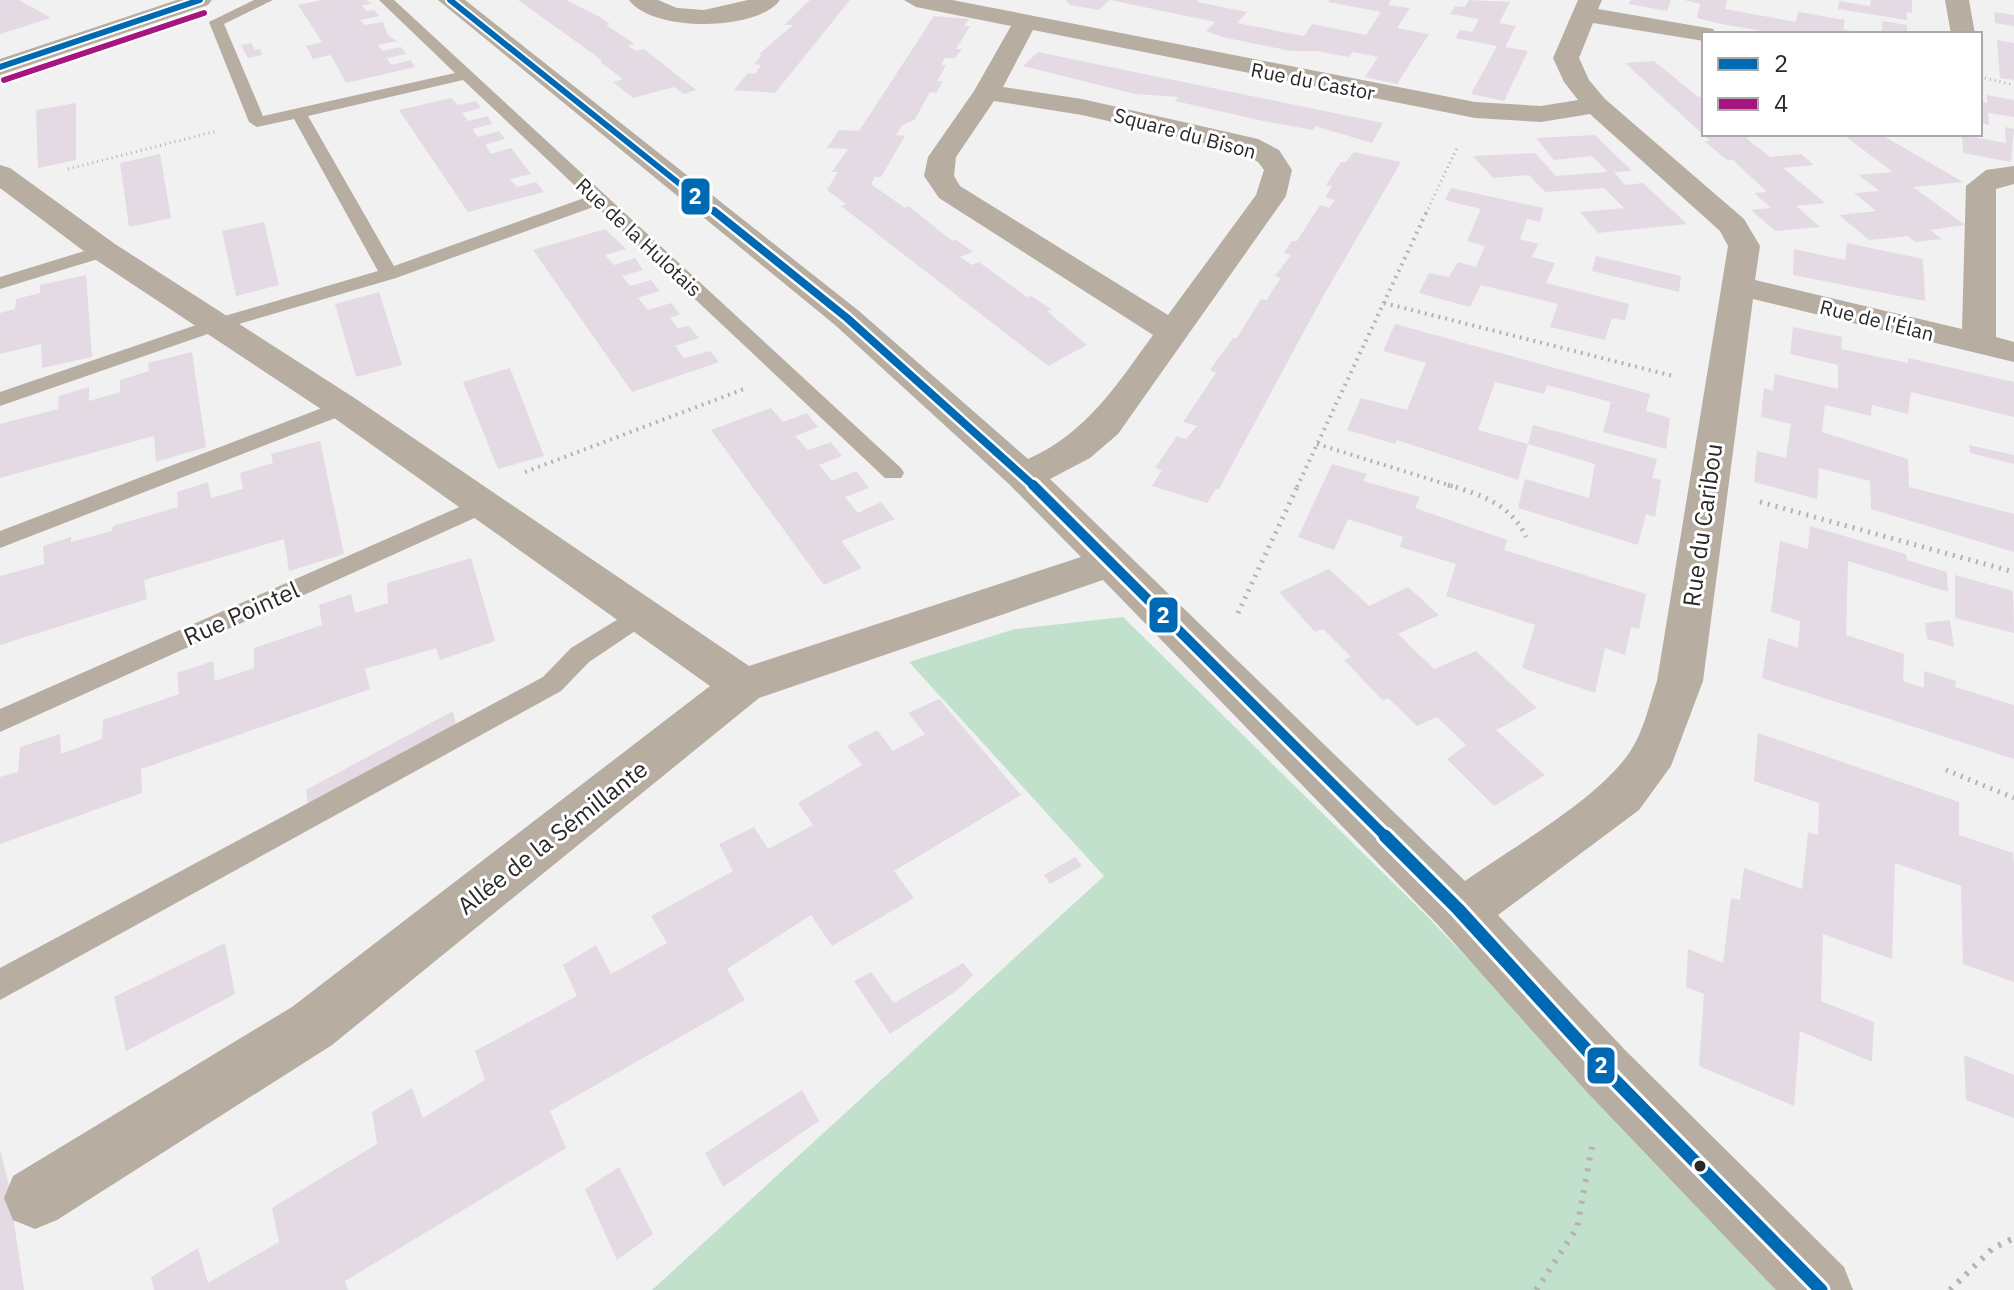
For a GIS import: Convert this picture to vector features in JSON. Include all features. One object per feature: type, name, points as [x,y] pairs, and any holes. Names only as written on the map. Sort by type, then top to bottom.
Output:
[{"type":"street","points":[[0,67],[200,0]]},
{"type":"street","points":[[450,0],[847,318],[1023,475],[1458,909],[1605,1070],[1821,1290]]},
{"type":"street","points":[[641,0],[671,16],[694,19],[734,13],[768,0]]},
{"type":"street","name":"Rue du Castor","points":[[916,0],[1475,110],[1541,114],[1596,105]]},
{"type":"street","points":[[1957,0],[1963,32]]},
{"type":"street","points":[[1596,105],[1577,82],[1566,58],[1587,7],[1702,34]]},
{"type":"street","points":[[1025,23],[987,92],[942,157],[939,176],[949,192],[1171,331]]},
{"type":"street","name":"Square du Bison","points":[[987,92],[1176,126],[1248,145],[1269,156],[1278,170],[1271,196],[1105,426],[1084,447],[1051,465],[1023,475]]},
{"type":"street","name":"Rue du Caribou","points":[[1458,909],[1483,897],[1622,796],[1647,766],[1680,681],[1721,389],[1741,286],[1744,246],[1733,226],[1596,105]]},
{"type":"street","points":[[1979,344],[1981,186],[1996,176],[2014,175]]},
{"type":"street","points":[[6,183],[343,407],[743,686]]},
{"type":"street","name":"Rue de l'Élan","points":[[1741,286],[2014,352]]},
{"type":"street","name":"Allée de la Sémillante","points":[[35,1198],[312,1026],[743,686],[1112,562]]},
{"type":"lane","points":[[266,0],[216,22],[257,122],[464,75]]},
{"type":"lane","name":"Rue de la Hulotais","points":[[386,0],[893,473]]},
{"type":"lane","points":[[299,113],[389,274]]},
{"type":"lane","points":[[0,399],[218,324],[389,274],[599,199]]},
{"type":"lane","points":[[0,283],[104,251]]},
{"type":"lane","points":[[0,540],[343,407]]},
{"type":"lane","name":"Rue Pointel","points":[[0,721],[482,505]]},
{"type":"lane","points":[[0,985],[552,684],[580,655],[641,614]]},
{"type":"path","points":[[1982,77],[2014,85]]},
{"type":"path","points":[[1188,640],[1237,616],[1475,110]]},
{"type":"path","points":[[6,183],[257,122]]},
{"type":"path","points":[[1384,303],[1721,389]]},
{"type":"path","points":[[482,505],[515,476],[786,373]]},
{"type":"path","points":[[1317,444],[1488,497],[1520,523],[1526,537]]},
{"type":"path","points":[[1707,487],[2014,572]]},
{"type":"path","points":[[1946,770],[2014,798]]},
{"type":"path","points":[[1536,1290],[1577,1228],[1605,1070]]},
{"type":"path","points":[[1950,1290],[1993,1248],[2014,1238]]},
{"type":"green space","points":[[1123,617],[1427,916],[1783,1290],[652,1290],[1104,876],[909,662],[1015,629]]},
{"type":"building","points":[[0,0],[19,0],[51,18],[0,34]]},
{"type":"building","points":[[322,0],[367,0],[371,4],[362,5],[366,11],[374,10],[379,16],[360,20],[364,25],[383,22],[388,35],[397,41],[378,45],[382,51],[401,47],[406,54],[387,58],[391,65],[411,60],[415,67],[346,83],[331,55],[313,59],[306,46],[322,42],[298,5]]},
{"type":"building","points":[[518,0],[566,0],[600,17],[610,24],[606,25],[635,44],[628,46],[636,51],[644,49],[696,90],[684,94],[674,87],[633,98],[613,82],[623,79],[600,62],[603,61]]},
{"type":"building","points":[[810,0],[850,0],[775,93],[734,90],[748,73],[755,74],[761,65],[754,64],[762,55],[759,54],[793,25],[784,25]]},
{"type":"building","points":[[1065,0],[1109,0],[1099,10],[1070,5]]},
{"type":"building","points":[[1110,0],[1199,0],[1197,2],[1247,12],[1237,23],[1304,36],[1312,24],[1366,35],[1381,12],[1328,2],[1330,0],[1391,0],[1388,5],[1410,8],[1397,28],[1429,34],[1397,84],[1365,77],[1378,57],[1353,52],[1349,57],[1316,51],[1291,51],[1222,37],[1206,31],[1215,22]]},
{"type":"building","points":[[1469,0],[1510,2],[1499,23],[1516,26],[1505,47],[1528,51],[1504,101],[1471,94],[1497,46],[1455,38],[1460,30],[1472,32],[1479,19],[1450,14],[1455,6],[1465,7]]},
{"type":"building","points":[[1631,0],[1671,0],[1667,11],[1629,4]]},
{"type":"building","points":[[1684,0],[1727,0],[1725,9],[1796,22],[1798,12],[1845,20],[1843,29],[1854,32],[1768,32],[1721,24],[1697,18],[1700,4]]},
{"type":"building","points":[[1871,0],[1912,0],[1912,13],[1907,12],[1907,20],[1838,9],[1839,1],[1870,6]]},
{"type":"building","points":[[1994,12],[2014,15],[2014,26],[1995,23]]},
{"type":"building","points":[[934,16],[969,19],[964,26],[970,26],[956,49],[962,49],[955,58],[945,58],[941,65],[946,65],[937,81],[943,81],[936,93],[930,92],[915,119],[901,126],[896,135],[905,136],[881,177],[875,177],[871,184],[905,208],[909,206],[952,241],[955,239],[973,252],[960,257],[972,265],[979,262],[1027,297],[1031,296],[1051,309],[1047,311],[1087,345],[1048,366],[841,206],[846,204],[827,190],[838,172],[832,172],[848,149],[827,148],[839,130],[859,131]]},
{"type":"building","points":[[1882,21],[1907,25],[1907,32],[1882,32]]},
{"type":"building","points":[[1997,40],[2014,43],[2014,80],[2000,78]]},
{"type":"building","points":[[251,43],[255,50],[260,49],[262,55],[248,58],[241,45]]},
{"type":"building","points":[[1038,52],[1383,123],[1372,143],[1315,126],[1313,130],[1263,121],[1175,101],[1179,97],[1135,94],[1023,66]]},
{"type":"building","points":[[1654,61],[1698,97],[1702,96],[1702,134],[1625,63]]},
{"type":"building","points":[[1987,95],[2014,100],[2014,117],[1988,113],[1989,125],[1982,123],[1982,102],[1987,103]]},
{"type":"building","points":[[451,98],[458,105],[476,101],[481,108],[462,113],[468,121],[488,116],[492,124],[472,129],[478,137],[499,131],[505,139],[485,145],[491,154],[511,148],[531,174],[510,179],[517,187],[536,182],[544,192],[468,212],[399,110]]},
{"type":"building","points":[[76,103],[76,160],[38,168],[36,110]]},
{"type":"building","points":[[2005,127],[2014,129],[2011,162],[1963,153],[1962,136],[1968,136],[2006,143]]},
{"type":"building","points":[[1595,135],[1632,171],[1614,172],[1625,185],[1643,183],[1687,224],[1598,233],[1580,212],[1624,208],[1604,188],[1545,192],[1529,175],[1493,178],[1473,156],[1535,153],[1556,176],[1608,172],[1592,156],[1554,160],[1536,138]]},
{"type":"building","points":[[1705,136],[1758,136],[1746,138],[1770,157],[1801,154],[1814,165],[1783,168],[1825,203],[1796,206],[1820,227],[1775,231],[1751,210],[1771,208],[1754,193],[1767,192],[1733,160],[1727,160],[1704,141],[1710,141]]},
{"type":"building","points":[[1845,136],[1883,136],[1963,182],[1913,187],[1965,225],[1930,230],[1942,239],[1915,242],[1908,236],[1869,240],[1839,215],[1876,211],[1854,193],[1879,191],[1859,175],[1893,172]]},
{"type":"building","points":[[1354,152],[1401,162],[1321,300],[1219,489],[1207,503],[1152,486],[1162,470],[1155,468],[1177,436],[1186,439],[1197,426],[1183,422],[1216,373],[1210,370],[1233,338],[1237,338],[1261,299],[1267,300],[1281,278],[1275,276],[1291,255],[1284,253],[1292,241],[1297,241],[1320,205],[1329,208],[1335,200],[1325,197],[1332,186],[1326,185],[1341,162],[1346,162]]},
{"type":"building","points":[[160,154],[171,218],[129,227],[120,163]]},
{"type":"building","points":[[1451,188],[1543,208],[1540,222],[1527,219],[1520,239],[1538,244],[1532,257],[1555,263],[1546,283],[1629,304],[1625,321],[1612,318],[1605,340],[1550,327],[1558,304],[1481,285],[1470,307],[1419,293],[1429,273],[1449,277],[1458,262],[1476,267],[1485,246],[1467,241],[1481,209],[1445,200]]},
{"type":"building","points":[[264,222],[279,285],[236,296],[222,231]]},
{"type":"building","points":[[605,229],[626,249],[605,255],[614,265],[635,258],[643,270],[622,276],[630,286],[651,280],[660,291],[638,298],[648,310],[671,303],[680,314],[670,318],[678,328],[689,326],[699,338],[675,346],[684,358],[710,351],[719,362],[632,392],[533,250]]},
{"type":"building","points":[[1847,243],[1923,259],[1925,301],[1793,275],[1794,249],[1845,260]]},
{"type":"building","points":[[1596,256],[1681,276],[1679,292],[1592,271]]},
{"type":"building","points":[[86,275],[92,357],[42,368],[41,344],[0,354],[0,313],[15,309],[16,299],[40,293],[40,285]]},
{"type":"building","points":[[379,292],[402,365],[356,377],[335,304]]},
{"type":"building","points":[[1395,324],[1650,394],[1646,411],[1670,418],[1666,449],[1603,432],[1611,402],[1547,385],[1544,394],[1495,382],[1478,430],[1528,444],[1518,480],[1397,440],[1395,444],[1347,430],[1361,398],[1407,410],[1426,363],[1383,351]]},
{"type":"building","points":[[1793,327],[1842,337],[1841,349],[1908,363],[1908,358],[2014,382],[2014,417],[1911,392],[1908,414],[1872,405],[1871,416],[1825,405],[1822,432],[1908,459],[1909,487],[2014,514],[2014,552],[1871,509],[1870,481],[1819,468],[1817,499],[1754,482],[1757,451],[1786,458],[1791,424],[1761,417],[1764,388],[1773,391],[1775,374],[1838,389],[1838,365],[1790,354]]},
{"type":"building","points":[[192,352],[206,447],[156,462],[154,436],[0,478],[0,424],[58,409],[59,396],[89,387],[89,401],[120,392],[120,380],[149,371],[148,363]]},
{"type":"building","points":[[510,368],[544,456],[498,469],[463,382]]},
{"type":"building","points":[[771,408],[783,422],[807,413],[818,427],[795,436],[808,450],[831,442],[842,456],[819,465],[832,481],[856,471],[869,488],[845,497],[858,513],[881,502],[895,519],[841,541],[862,568],[824,585],[711,430]]},
{"type":"building","points":[[1533,425],[1657,459],[1652,478],[1661,480],[1655,517],[1646,514],[1638,545],[1518,508],[1525,479],[1589,498],[1595,464],[1528,444]]},
{"type":"building","points":[[320,441],[344,554],[289,571],[284,539],[144,580],[147,599],[0,645],[0,576],[44,564],[43,546],[71,537],[71,542],[112,531],[113,526],[178,507],[177,492],[208,482],[211,498],[243,489],[240,473],[273,463],[271,454]]},
{"type":"building","points":[[1969,445],[2014,455],[2014,464],[1970,453]]},
{"type":"building","points":[[1332,464],[1367,474],[1363,481],[1420,497],[1415,508],[1507,540],[1504,550],[1646,594],[1639,629],[1631,627],[1625,655],[1605,648],[1595,693],[1522,668],[1535,625],[1446,596],[1456,564],[1400,547],[1403,537],[1348,519],[1334,550],[1298,537]]},
{"type":"building","points":[[1810,526],[1906,554],[1907,560],[1947,572],[1948,592],[1848,561],[1846,635],[1904,654],[1903,681],[1924,688],[1924,671],[1956,681],[1955,687],[2014,705],[2014,759],[1762,678],[1768,638],[1798,648],[1800,621],[1771,612],[1780,541],[1808,549]]},
{"type":"building","points":[[471,558],[495,641],[440,660],[436,648],[365,669],[370,689],[141,769],[142,793],[0,844],[0,777],[18,772],[20,747],[60,734],[61,754],[102,739],[103,720],[179,694],[177,673],[213,661],[215,681],[254,668],[254,648],[322,625],[319,605],[351,594],[355,613],[388,603],[387,583]]},
{"type":"building","points":[[1329,569],[1369,606],[1408,587],[1439,615],[1398,634],[1434,669],[1476,651],[1537,708],[1496,730],[1545,775],[1494,806],[1447,759],[1466,745],[1437,717],[1417,726],[1388,698],[1383,701],[1344,660],[1351,657],[1323,629],[1315,632],[1279,592]]},
{"type":"building","points":[[1955,575],[2013,591],[2014,633],[1955,618]]},
{"type":"building","points":[[1950,620],[1954,647],[1927,639],[1925,623]]},
{"type":"building","points":[[939,699],[1021,795],[894,871],[914,898],[832,946],[811,915],[727,969],[745,1000],[550,1111],[566,1148],[345,1281],[348,1290],[154,1290],[151,1277],[198,1248],[208,1283],[279,1242],[272,1208],[377,1144],[372,1112],[412,1088],[423,1118],[485,1080],[475,1051],[577,996],[563,965],[596,945],[611,974],[667,943],[651,916],[733,871],[719,844],[754,827],[768,849],[813,825],[798,803],[862,765],[847,746],[877,730],[893,751],[925,734],[908,713]]},
{"type":"building","points":[[453,711],[456,726],[308,804],[306,790]]},
{"type":"building","points":[[1758,733],[1959,802],[1959,835],[2013,853],[2014,982],[1963,964],[1961,886],[1895,863],[1892,959],[1823,934],[1821,1001],[1874,1022],[1872,1062],[1800,1031],[1794,1106],[1699,1066],[1704,994],[1686,987],[1688,949],[1723,963],[1731,898],[1740,900],[1744,868],[1802,889],[1808,832],[1818,835],[1819,803],[1754,781]]},
{"type":"building","points":[[1075,857],[1082,866],[1050,884],[1044,875]]},
{"type":"building","points":[[225,943],[235,994],[126,1051],[114,997]]},
{"type":"building","points":[[963,963],[973,975],[955,992],[890,1034],[854,981],[871,972],[894,1003]]},
{"type":"building","points":[[1964,1055],[2014,1075],[2014,1118],[1966,1100]]},
{"type":"building","points":[[802,1090],[819,1121],[723,1187],[705,1153]]},
{"type":"building","points":[[0,1150],[8,1181],[24,1290],[0,1290]]},
{"type":"building","points":[[619,1167],[653,1234],[617,1260],[585,1189]]},
{"type":"transit line","name":"2","points":[[0,67],[200,0]]},
{"type":"transit line","name":"2","points":[[450,0],[847,318],[1023,475],[1458,909],[1605,1070],[1821,1290]]},
{"type":"transit line","name":"4","points":[[4,80],[204,13]]}]
